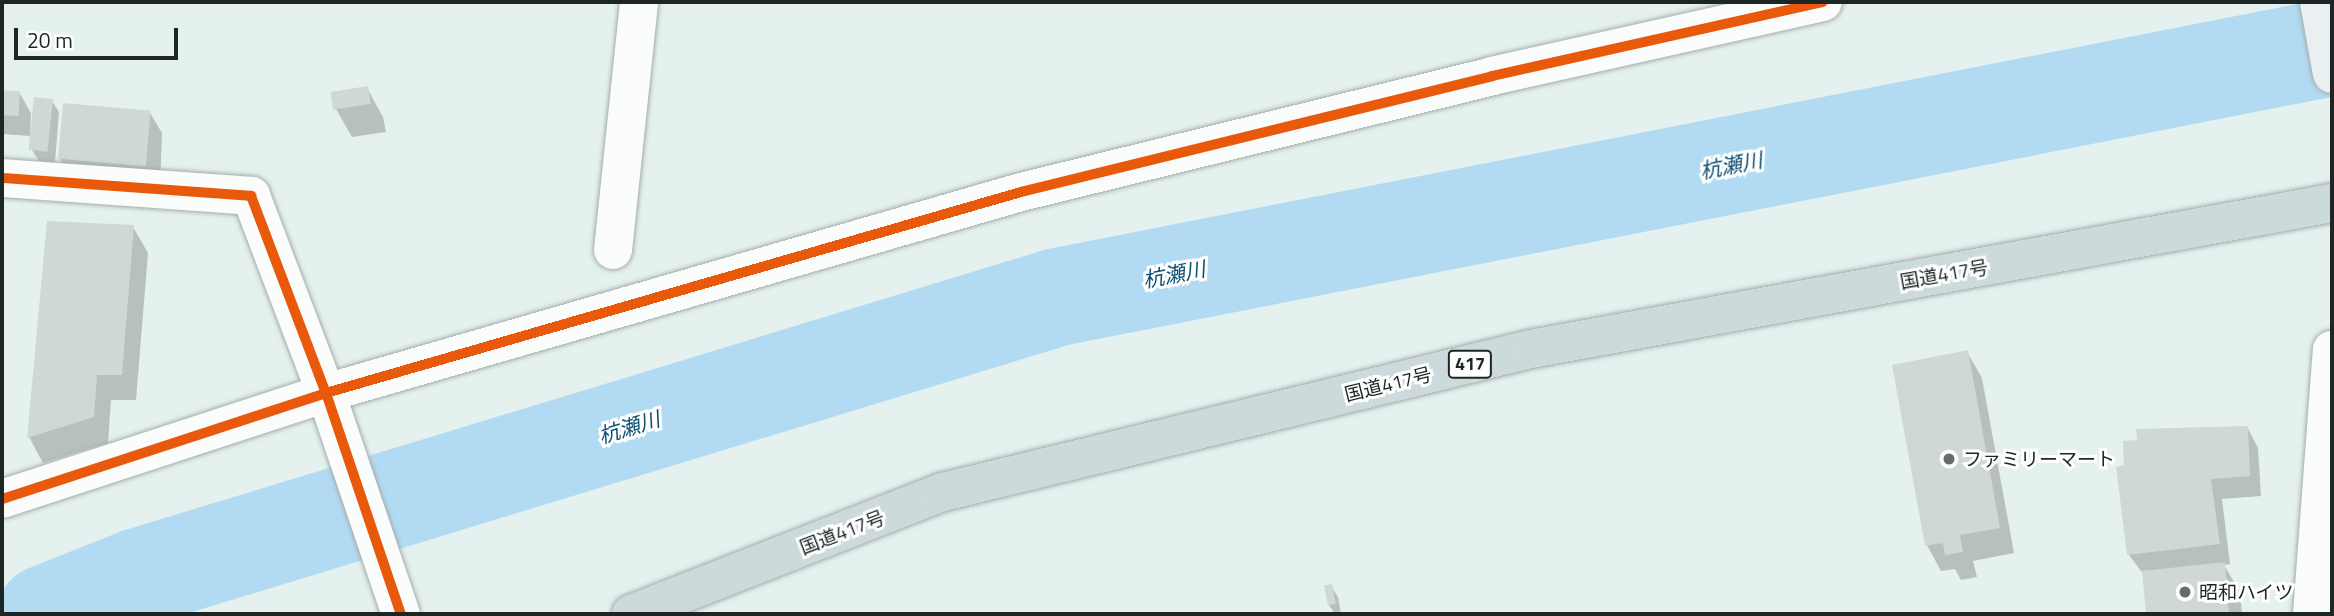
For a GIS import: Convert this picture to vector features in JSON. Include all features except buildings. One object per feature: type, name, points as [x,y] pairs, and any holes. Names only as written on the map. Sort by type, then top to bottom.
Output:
[{"type":"highway","name":"国道417号","points":[[631,614],[943,492],[1531,349],[2332,203]]},
{"type":"main road","points":[[2319,2],[2332,74]]},
{"type":"street","points":[[613,250],[639,2]]},
{"type":"street","points":[[2,499],[1021,192],[1492,76],[1823,2]]},
{"type":"street","points":[[2,178],[251,196],[328,399],[401,614]]},
{"type":"street","points":[[2312,614],[2332,350]]},
{"type":"waterway","name":"杭瀬川","points":[[46,614],[139,577],[1058,297],[2332,47]]},
{"type":"cycle path","points":[[2,499],[326,393],[1021,192],[1492,76],[1823,2]]},
{"type":"cycle path","points":[[2,178],[251,196],[326,393],[401,614]]},
{"type":"place","name":"ファミリーマート","points":[[1949,459]]},
{"type":"place","name":"昭和ハイツ","points":[[2185,592]]}]
